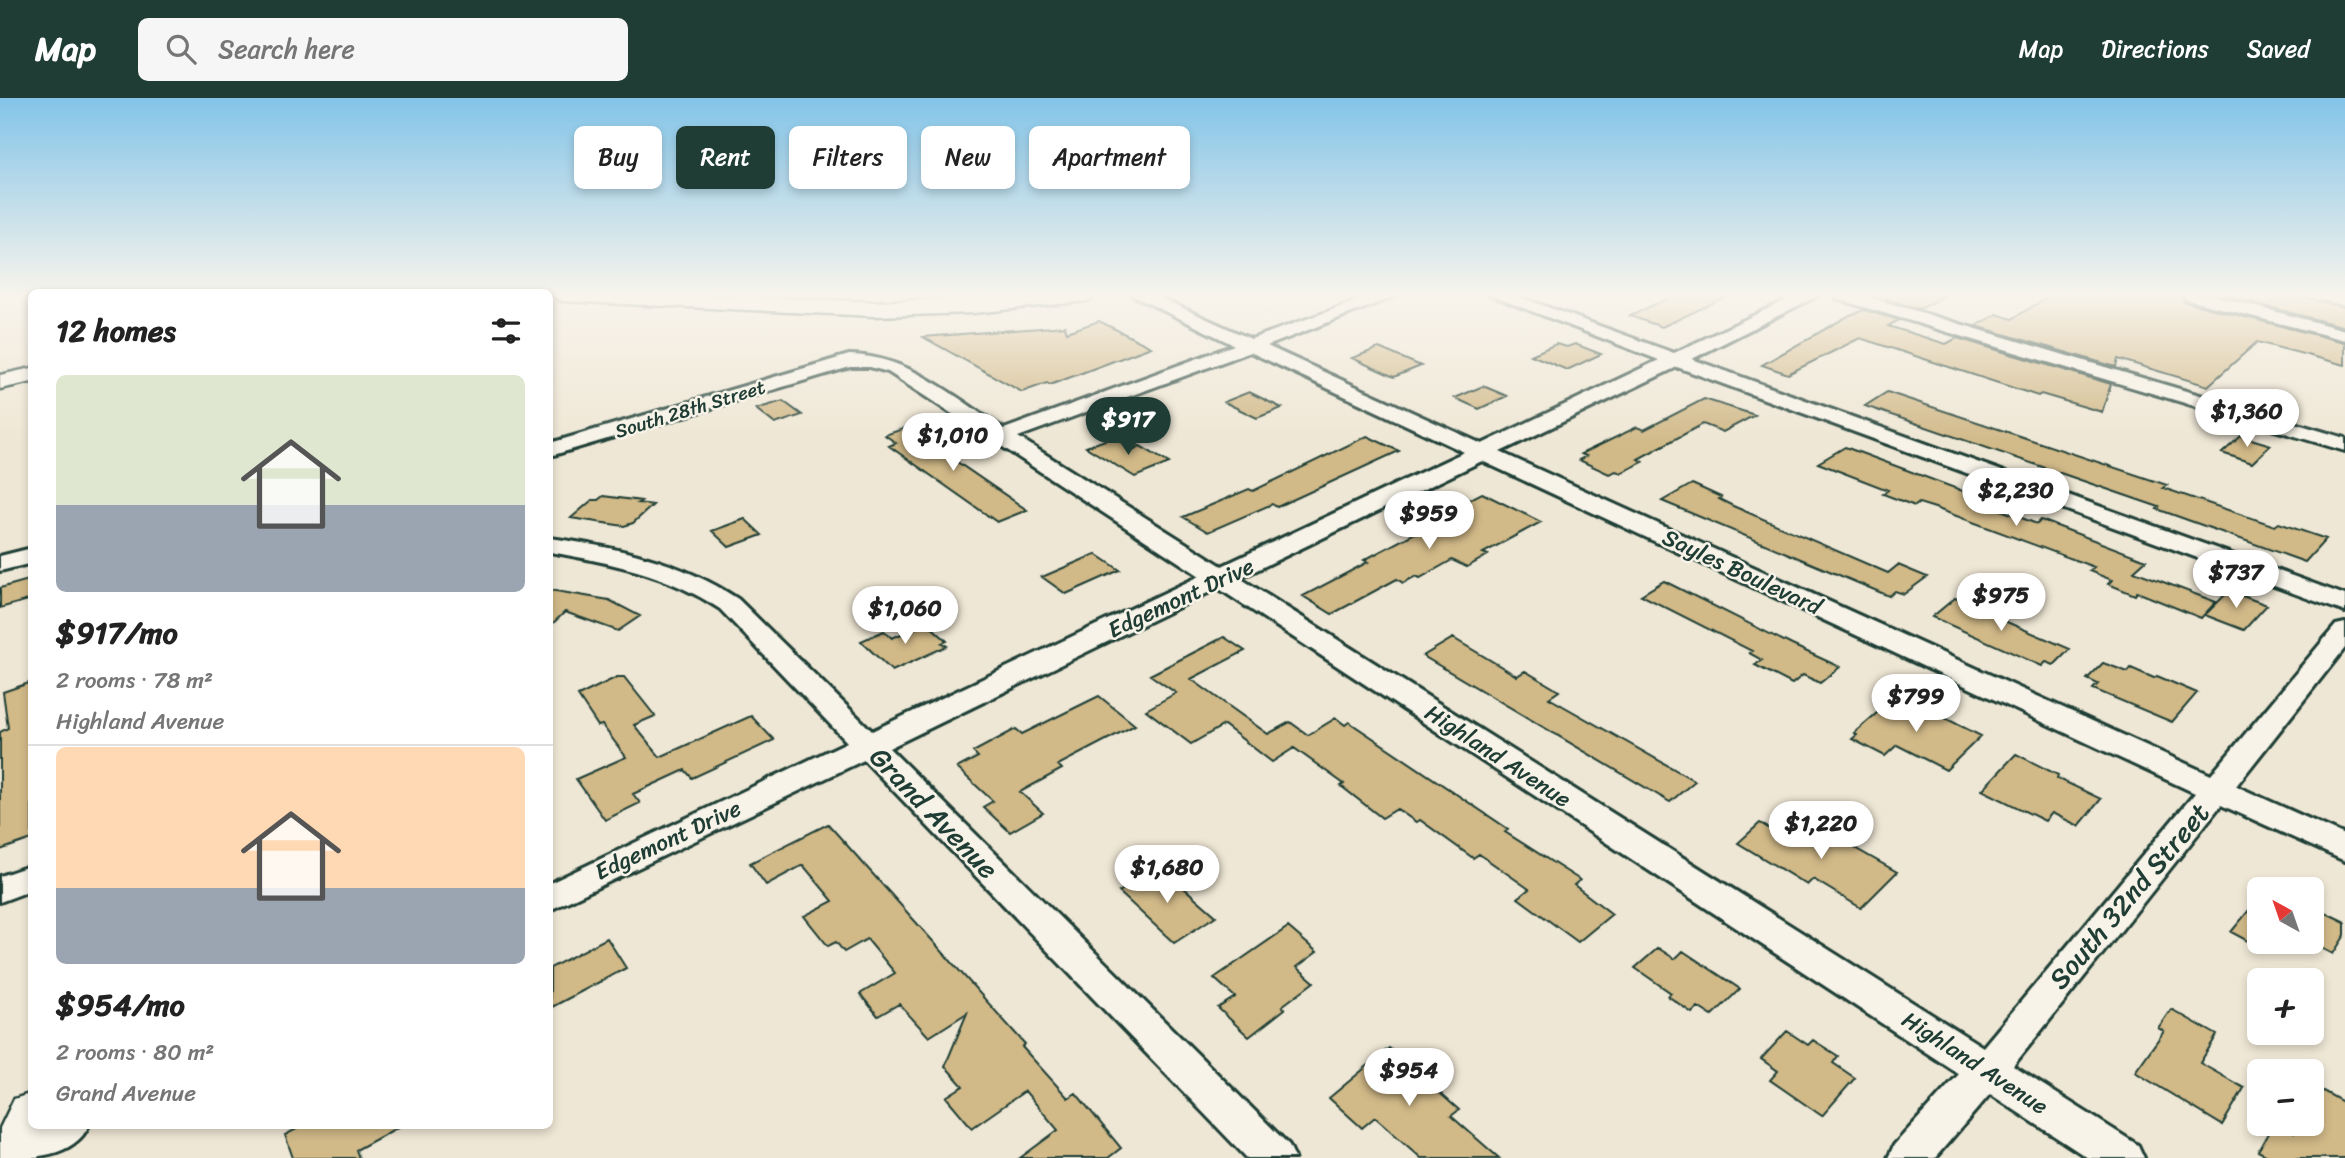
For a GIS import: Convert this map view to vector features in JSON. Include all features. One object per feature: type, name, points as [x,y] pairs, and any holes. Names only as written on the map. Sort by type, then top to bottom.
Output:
[{"type":"main road","points":[[0,382],[28,376]]},
{"type":"street","name":"Sayles Boulevard","points":[[1248,344],[2345,849]]},
{"type":"street","points":[[1000,437],[1255,344]]},
{"type":"street","points":[[1636,344],[2345,604]]},
{"type":"street","name":"Edgemont Drive","points":[[553,896],[1222,579],[1707,344]]},
{"type":"street","points":[[2009,344],[2345,445]]},
{"type":"street","name":"South 28th Street","points":[[553,449],[849,361],[871,361]]},
{"type":"street","name":"Highland Avenue","points":[[871,361],[895,368],[2123,1158]]},
{"type":"street","name":"Grand Avenue","points":[[553,546],[644,562],[705,586],[729,604],[1274,1158]]},
{"type":"street","points":[[0,564],[28,556]]},
{"type":"street","name":"South 32nd Street","points":[[1909,1158],[1987,1070],[2116,908],[2217,790],[2345,631]]},
{"type":"street","points":[[0,889],[28,878]]},
{"type":"street","points":[[20,1142],[57,1129]]},
{"type":"building","points":[[936,344],[1146,344],[1151,347],[1050,385],[1047,383],[1022,392]]},
{"type":"building","points":[[1555,344],[1567,347],[1576,344],[1601,354],[1567,370],[1531,355]]},
{"type":"building","points":[[1798,344],[1847,344],[1788,374],[1762,365]]},
{"type":"building","points":[[1880,344],[1979,344],[2111,384],[2102,412],[2041,394],[2038,396]]},
{"type":"building","points":[[2039,344],[2254,344],[2208,386],[2118,359],[2116,367]]},
{"type":"building","points":[[2266,344],[2345,344],[2345,365]]},
{"type":"building","points":[[1379,348],[1421,366],[1394,377],[1352,358]]},
{"type":"building","points":[[1483,386],[1507,396],[1479,409],[1455,398]]},
{"type":"building","points":[[1249,392],[1282,408],[1257,418],[1224,402]]},
{"type":"building","points":[[1887,392],[2167,485],[2163,488],[2275,526],[2279,523],[2326,539],[2305,562],[2157,509],[2159,507],[1865,406]]},
{"type":"building","points":[[1704,399],[1755,415],[1723,432],[1703,424],[1638,459],[1643,462],[1621,473],[1616,471],[1609,474],[1579,460],[1586,456],[1581,454],[1637,427],[1644,430]]},
{"type":"building","points":[[783,401],[802,415],[775,424],[756,409]]},
{"type":"building","points":[[914,425],[951,451],[946,453],[947,455],[1027,510],[997,522],[889,446],[896,443],[885,435]]},
{"type":"building","points":[[1367,436],[1399,451],[1277,507],[1272,504],[1208,532],[1183,517],[1249,489],[1253,491]]},
{"type":"building","points":[[2241,436],[2271,445],[2252,463],[2222,453]]},
{"type":"building","points":[[1113,437],[1134,449],[1140,446],[1169,463],[1135,477],[1086,447]]},
{"type":"building","points":[[1845,447],[1995,503],[1991,506],[2037,524],[2041,520],[2146,560],[2134,571],[2216,602],[2201,618],[2137,592],[2135,595],[2108,584],[2112,580],[2089,571],[2094,567],[1935,508],[1919,503],[1915,506],[1883,494],[1888,490],[1818,463]]},
{"type":"building","points":[[1692,484],[1721,497],[1719,499],[1733,506],[1888,573],[1898,565],[1927,577],[1904,594],[1895,591],[1889,596],[1662,501]]},
{"type":"building","points":[[1482,493],[1541,522],[1483,553],[1488,555],[1467,567],[1452,560],[1420,578],[1416,576],[1403,583],[1397,579],[1332,614],[1303,596],[1368,562],[1364,560],[1451,514],[1459,509],[1455,507]]},
{"type":"building","points":[[603,496],[653,505],[633,523],[624,526],[571,518],[592,500]]},
{"type":"building","points":[[745,519],[762,535],[729,547],[712,531]]},
{"type":"building","points":[[1096,554],[1120,570],[1066,594],[1042,577]]},
{"type":"building","points":[[28,580],[28,600],[0,608],[0,588]]},
{"type":"building","points":[[1664,581],[1840,667],[1820,683],[1803,675],[1792,684],[1755,665],[1762,660],[1749,653],[1752,651],[1641,595]]},
{"type":"building","points":[[553,591],[609,600],[640,616],[618,631],[565,612],[553,623]]},
{"type":"building","points":[[2229,591],[2267,605],[2244,630],[2205,615]]},
{"type":"building","points":[[1955,598],[2070,649],[2054,665],[2046,662],[2042,666],[1932,617]]},
{"type":"building","points":[[927,623],[947,641],[942,643],[947,646],[892,671],[861,641],[884,631],[892,638]]},
{"type":"building","points":[[1224,637],[1245,651],[1191,679],[1268,734],[1290,722],[1308,735],[1336,718],[1345,725],[1349,722],[1508,829],[1505,832],[1580,880],[1574,885],[1612,914],[1578,942],[1518,898],[1529,889],[1479,854],[1473,858],[1420,820],[1416,822],[1397,809],[1382,818],[1341,786],[1344,784],[1294,748],[1272,762],[1224,725],[1191,744],[1146,710],[1176,693],[1150,675]]},
{"type":"building","points":[[1453,638],[1517,676],[1525,671],[1559,691],[1549,698],[1695,781],[1670,802],[1423,656]]},
{"type":"building","points":[[2103,663],[2128,672],[2131,668],[2154,678],[2157,676],[2197,693],[2172,722],[2093,689],[2098,684],[2087,679]]},
{"type":"building","points":[[617,677],[624,677],[655,716],[634,725],[660,757],[751,716],[774,740],[692,778],[685,770],[633,794],[640,803],[605,820],[576,779],[626,757],[602,725],[598,726],[578,696]]},
{"type":"building","points":[[28,683],[28,840],[0,850],[0,732],[8,728],[3,692]]},
{"type":"building","points":[[1099,696],[1135,725],[1058,765],[1062,769],[1020,792],[1043,813],[1010,832],[983,807],[993,801],[957,768],[978,757],[973,752],[1016,729],[1022,734]]},
{"type":"building","points":[[1894,698],[1930,715],[1933,712],[1981,736],[1946,770],[1897,745],[1885,756],[1852,739],[1857,735],[1854,733]]},
{"type":"building","points":[[2016,754],[2101,799],[2079,826],[2052,813],[2045,821],[1982,790]]},
{"type":"building","points":[[1760,823],[1775,832],[1785,824],[1801,834],[1812,824],[1897,872],[1861,908],[1813,879],[1807,885],[1738,843]]},
{"type":"building","points":[[828,824],[1025,1044],[1022,1047],[1068,1098],[1076,1093],[1121,1148],[1108,1158],[1020,1158],[1058,1130],[1025,1091],[972,1128],[946,1097],[963,1086],[945,1066],[967,1013],[929,1037],[899,1004],[878,1016],[860,994],[895,973],[867,939],[844,952],[836,942],[828,946],[804,916],[833,901],[803,865],[766,885],[750,863]]},
{"type":"building","points":[[1160,867],[1216,916],[1174,943],[1119,892]]},
{"type":"building","points":[[2324,912],[2345,922],[2345,935],[2333,954],[2324,949]]},
{"type":"building","points":[[2247,913],[2247,941],[2231,932]]},
{"type":"building","points":[[1288,927],[1317,952],[1297,967],[1314,982],[1282,1006],[1285,1009],[1249,1037],[1218,1008],[1235,997],[1214,978]]},
{"type":"building","points":[[607,938],[626,968],[553,1006],[553,966]]},
{"type":"building","points":[[1658,948],[1675,959],[1683,951],[1740,989],[1712,1016],[1698,1007],[1692,1013],[1668,996],[1671,993],[1635,968]]},
{"type":"building","points":[[2171,1009],[2217,1035],[2200,1063],[2244,1088],[2222,1125],[2135,1072],[2164,1031],[2158,1028]]},
{"type":"building","points":[[1787,1031],[1808,1045],[1813,1040],[1838,1056],[1833,1063],[1855,1078],[1822,1116],[1770,1080],[1778,1071],[1761,1059]]},
{"type":"building","points":[[1389,1048],[1411,1067],[1424,1055],[1447,1074],[1433,1087],[1459,1110],[1451,1116],[1499,1158],[1421,1158],[1375,1117],[1362,1128],[1329,1098]]},
{"type":"building","points":[[2324,1092],[2345,1103],[2345,1158],[2271,1158],[2258,1151],[2266,1136],[2324,1136]]},
{"type":"building","points":[[296,1129],[395,1129],[356,1150],[359,1158],[293,1158],[285,1135]]}]
